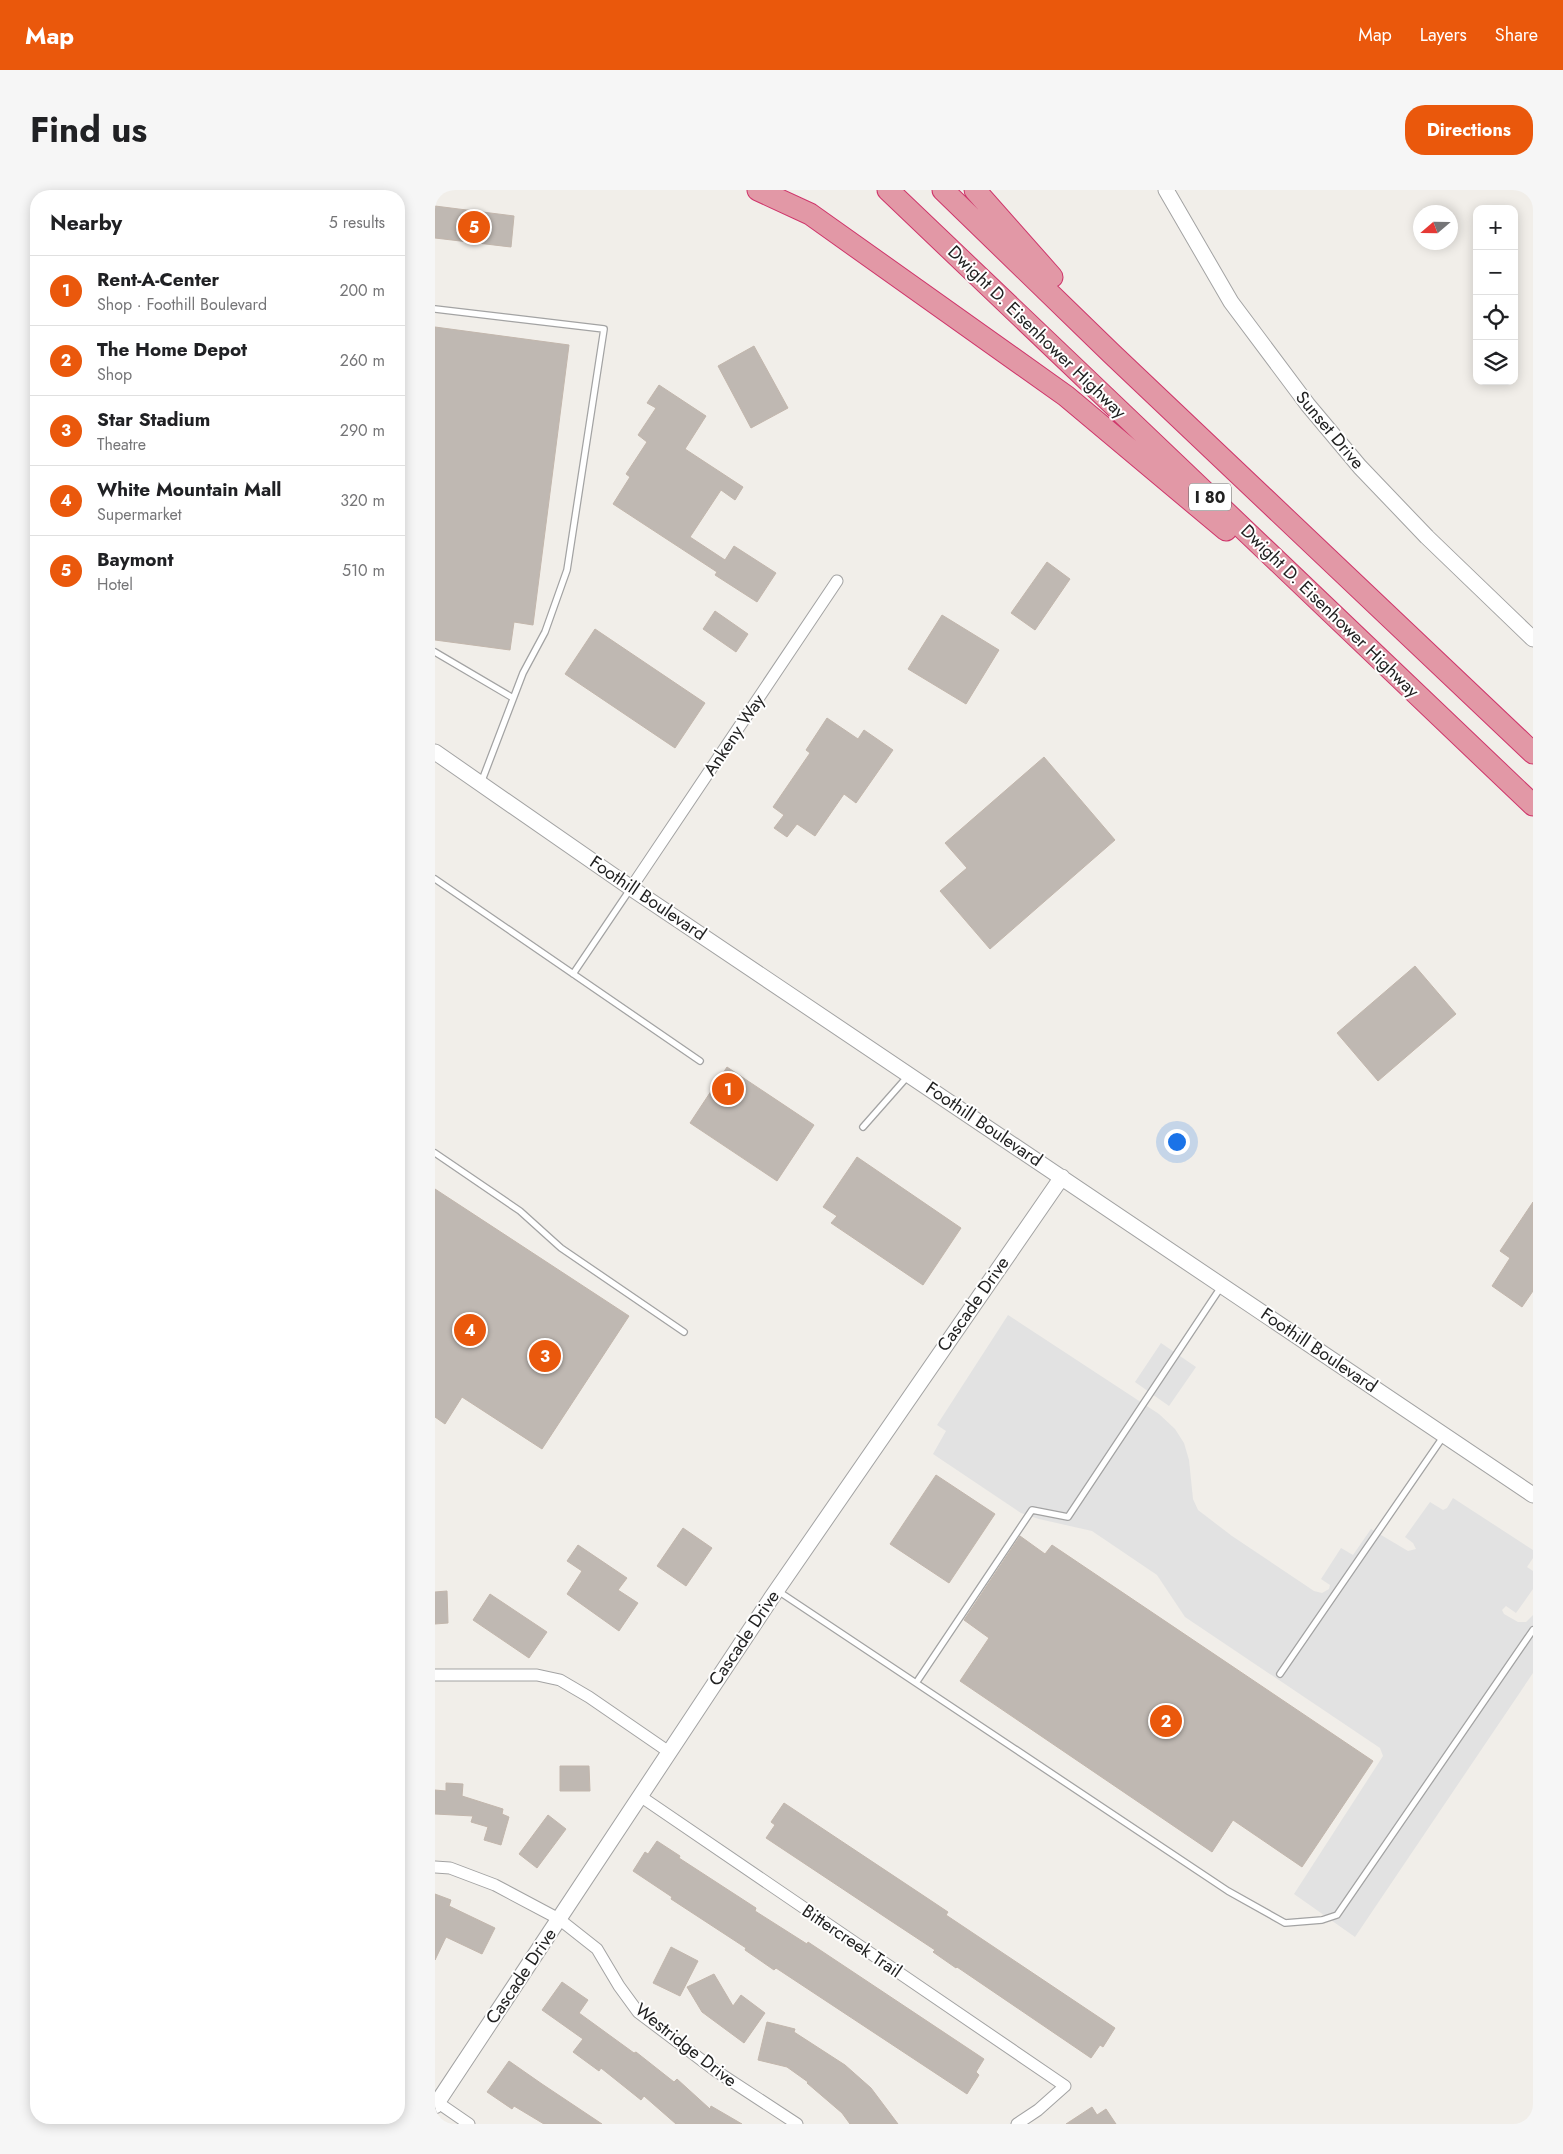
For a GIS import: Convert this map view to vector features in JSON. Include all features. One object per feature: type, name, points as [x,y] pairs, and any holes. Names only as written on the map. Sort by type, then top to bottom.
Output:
[{"type":"highway","points":[[758,190],[810,214],[1067,396],[1395,673]]},
{"type":"highway","name":"Dwight D. Eisenhower Highway","points":[[887,190],[1533,805]]},
{"type":"highway","name":"Dwight D. Eisenhower Highway","points":[[943,190],[1111,354],[1533,753]]},
{"type":"highway","points":[[975,190],[1035,258],[1314,546]]},
{"type":"street","name":"Sunset Drive","points":[[1165,190],[1231,302],[1308,405],[1367,474],[1427,537],[1533,639]]},
{"type":"street","name":"Ankeny Way","points":[[631,888],[837,581]]},
{"type":"street","name":"Foothill Boulevard","points":[[435,752],[631,888],[1533,1495]]},
{"type":"street","name":"Cascade Drive","points":[[436,2104],[777,1590],[1063,1177]]},
{"type":"street","points":[[435,1675],[537,1676],[560,1680],[589,1697],[669,1752]]},
{"type":"street","name":"Bittercreek Trail","points":[[640,1796],[1065,2086],[1038,2110],[1017,2124]]},
{"type":"street","name":"Westridge Drive","points":[[435,1867],[450,1868],[495,1885],[559,1919],[597,1949],[619,1986],[638,2012],[716,2071],[797,2124]]},
{"type":"street","points":[[436,2104],[469,2124]]},
{"type":"lane","points":[[435,309],[604,329],[567,570],[545,632],[523,674],[481,783]]},
{"type":"lane","points":[[435,652],[513,698]]},
{"type":"lane","points":[[435,879],[700,1061]]},
{"type":"lane","points":[[573,974],[631,888]]},
{"type":"lane","points":[[863,1127],[909,1074]]},
{"type":"lane","points":[[435,1153],[520,1211],[561,1248],[684,1332]]},
{"type":"lane","points":[[916,1683],[1032,1510],[1068,1517],[1223,1285]]},
{"type":"lane","points":[[1280,1674],[1445,1435]]},
{"type":"lane","points":[[777,1590],[1228,1891],[1285,1923],[1322,1920],[1337,1915],[1533,1630]]},
{"type":"shaded area","points":[[1008,1315],[1159,1414],[1175,1429],[1184,1443],[1189,1460],[1193,1499],[1198,1510],[1232,1536],[1314,1591],[1322,1593],[1329,1589],[1330,1585],[1321,1579],[1341,1548],[1353,1555],[1371,1529],[1408,1551],[1416,1549],[1413,1543],[1405,1537],[1430,1502],[1443,1510],[1447,1508],[1453,1498],[1533,1550],[1533,1558],[1527,1567],[1533,1571],[1533,1589],[1516,1613],[1506,1606],[1502,1610],[1504,1614],[1518,1622],[1526,1622],[1533,1615],[1533,1673],[1355,1937],[1294,1894],[1383,1756],[1380,1748],[1185,1617],[1157,1575],[1092,1531],[1021,1513],[933,1454],[946,1431],[937,1425]]},
{"type":"shaded area","points":[[1161,1343],[1196,1367],[1169,1406],[1135,1382]]},
{"type":"building","points":[[435,206],[514,216],[511,247],[435,238]]},
{"type":"building","points":[[435,327],[569,345],[533,625],[514,622],[510,650],[435,640]]},
{"type":"building","points":[[754,346],[788,408],[751,428],[718,366]]},
{"type":"building","points":[[659,385],[706,416],[685,449],[743,487],[735,500],[721,490],[690,537],[725,560],[734,546],[776,573],[757,602],[715,575],[717,572],[613,504],[630,477],[626,474],[647,442],[638,435],[656,408],[647,403]]},
{"type":"building","points":[[1047,562],[1070,579],[1035,630],[1011,613]]},
{"type":"building","points":[[715,611],[748,634],[736,652],[703,629]]},
{"type":"building","points":[[942,615],[999,650],[966,704],[908,669]]},
{"type":"building","points":[[595,629],[705,703],[675,748],[565,674]]},
{"type":"building","points":[[827,718],[858,739],[864,730],[893,750],[856,803],[844,794],[815,836],[797,824],[787,837],[774,828],[784,815],[773,807],[810,753],[806,750]]},
{"type":"building","points":[[1044,757],[1115,840],[990,949],[940,891],[967,868],[945,843]]},
{"type":"building","points":[[1415,966],[1456,1014],[1378,1081],[1337,1033]]},
{"type":"building","points":[[727,1067],[814,1125],[777,1181],[690,1123]]},
{"type":"building","points":[[857,1157],[961,1228],[923,1285],[831,1223],[837,1216],[823,1207]]},
{"type":"building","points":[[435,1189],[629,1316],[542,1449],[462,1397],[445,1424],[435,1417]]},
{"type":"building","points":[[1533,1202],[1533,1291],[1522,1307],[1492,1286],[1510,1258],[1500,1251]]},
{"type":"building","points":[[936,1475],[995,1514],[949,1583],[890,1544]]},
{"type":"building","points":[[683,1528],[712,1548],[686,1586],[657,1566]]},
{"type":"building","points":[[1020,1536],[1045,1554],[1052,1545],[1373,1761],[1302,1867],[1233,1820],[1212,1852],[960,1681],[989,1638],[964,1620]]},
{"type":"building","points":[[578,1545],[627,1578],[618,1590],[638,1603],[619,1631],[567,1594],[582,1571],[567,1561]]},
{"type":"building","points":[[447,1591],[448,1623],[435,1624],[435,1592]]},
{"type":"building","points":[[490,1594],[547,1632],[529,1658],[473,1620]]},
{"type":"building","points":[[560,1766],[589,1766],[590,1791],[560,1791]]},
{"type":"building","points":[[446,1783],[463,1784],[462,1796],[503,1809],[502,1814],[509,1817],[501,1845],[484,1840],[488,1827],[471,1822],[473,1816],[435,1814],[435,1790],[446,1791]]},
{"type":"building","points":[[784,1803],[948,1912],[946,1915],[1115,2028],[1103,2047],[1100,2045],[1091,2058],[956,1968],[933,1952],[935,1950],[766,1838],[775,1825],[771,1822]]},
{"type":"building","points":[[548,1815],[566,1829],[537,1868],[519,1854]]},
{"type":"building","points":[[657,1841],[680,1856],[679,1858],[756,1908],[755,1911],[807,1944],[808,1942],[984,2059],[976,2072],[979,2075],[967,2094],[776,1968],[774,1970],[745,1950],[746,1948],[671,1899],[672,1897],[633,1871],[645,1852],[648,1854]]},
{"type":"building","points":[[435,1894],[451,1900],[449,1906],[495,1928],[482,1954],[446,1937],[435,1960]]},
{"type":"building","points":[[671,1947],[698,1961],[680,1996],[653,1983]]},
{"type":"building","points":[[714,1974],[733,2006],[741,1995],[765,2013],[744,2043],[702,2012],[687,1987]]},
{"type":"building","points":[[562,1982],[588,2000],[579,2013],[634,2053],[636,2052],[674,2082],[677,2079],[710,2109],[711,2106],[742,2124],[676,2124],[644,2096],[641,2100],[601,2068],[599,2071],[573,2052],[583,2039],[542,2010]]},
{"type":"building","points":[[767,2022],[795,2029],[794,2032],[845,2065],[871,2088],[898,2124],[850,2124],[842,2113],[808,2082],[787,2067],[758,2060]]},
{"type":"building","points":[[509,2061],[602,2124],[544,2124],[514,2106],[512,2109],[487,2092]]},
{"type":"building","points":[[1092,2107],[1097,2115],[1106,2109],[1116,2124],[1066,2124]]},
{"type":"place","name":"Baymont","points":[[474,227]]},
{"type":"place","name":"Rent-A-Center","points":[[728,1089]]},
{"type":"place","name":"White Mountain Mall","points":[[470,1330]]},
{"type":"place","name":"Star Stadium","points":[[545,1356]]},
{"type":"place","name":"The Home Depot","points":[[1166,1721]]}]
